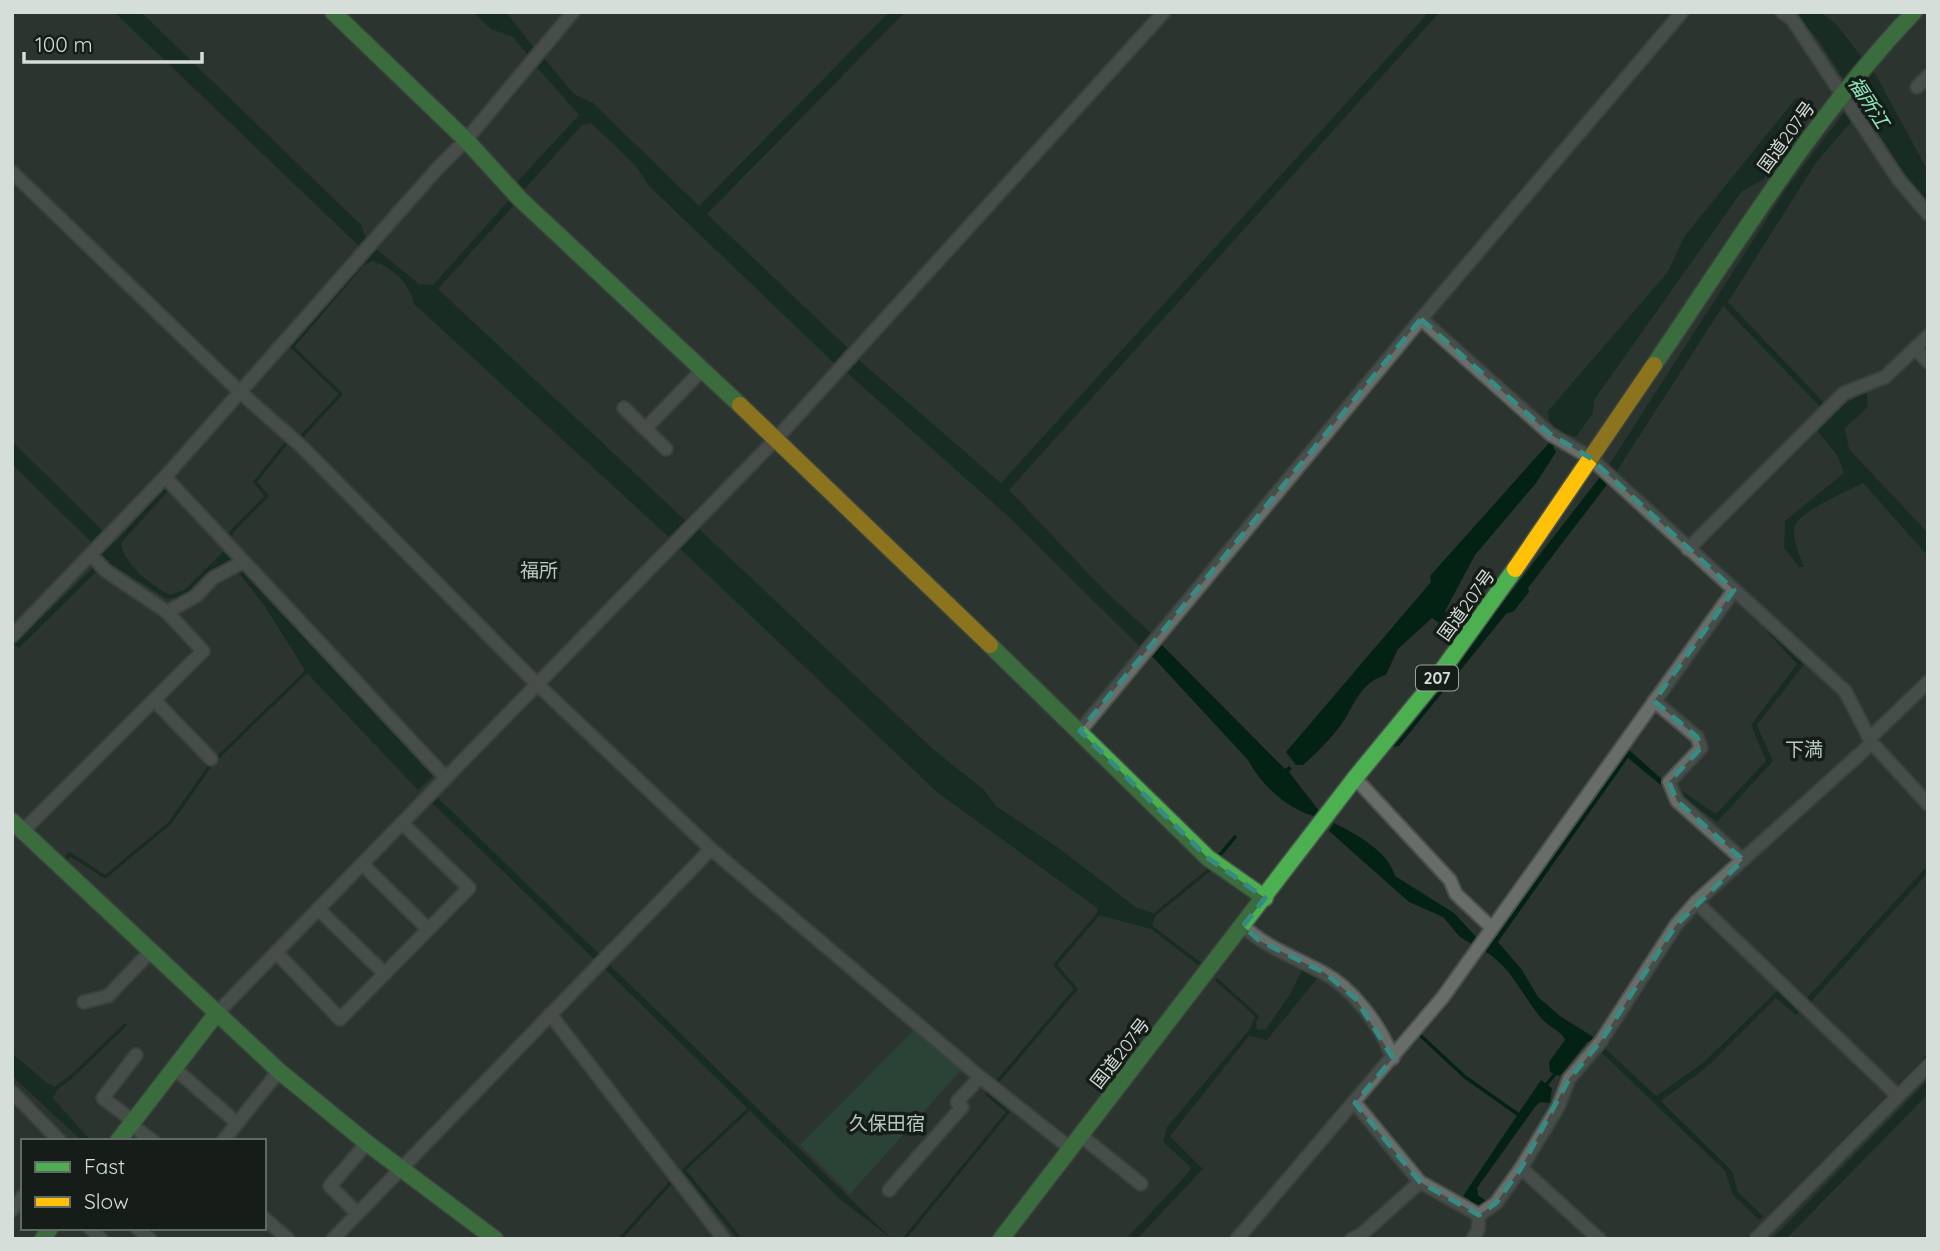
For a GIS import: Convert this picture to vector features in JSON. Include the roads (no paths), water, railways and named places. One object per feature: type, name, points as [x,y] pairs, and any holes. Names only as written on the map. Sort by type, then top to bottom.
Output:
[{"type":"main road","points":[[332,12],[466,140],[520,199],[703,369],[1080,731],[1208,858],[1225,867],[1265,898]]},
{"type":"main road","name":"国道207号","points":[[1001,1239],[1355,778],[1433,683],[1595,462],[1783,173],[1842,93],[1914,12]]},
{"type":"main road","points":[[18,826],[279,1071],[366,1143],[495,1239]]},
{"type":"main road","points":[[120,1139],[216,1014]]},
{"type":"street","points":[[12,636],[92,556],[165,477],[437,169],[466,140],[573,12]]},
{"type":"street","points":[[216,1014],[776,439],[1164,12]]},
{"type":"street","points":[[1080,731],[1421,319],[1682,12]]},
{"type":"street","points":[[1782,12],[1791,19],[1899,180],[1928,214]]},
{"type":"street","points":[[1917,87],[1928,76]]},
{"type":"street","points":[[12,172],[240,392],[301,446],[537,684],[711,849],[980,1077],[1142,1184]]},
{"type":"street","points":[[1421,319],[1550,434],[1595,462],[1845,691],[1870,739],[1928,804]]},
{"type":"street","points":[[1688,549],[1844,393],[1885,377],[1928,335]]},
{"type":"street","points":[[1915,348],[1928,362]]},
{"type":"street","points":[[645,429],[703,369]]},
{"type":"street","points":[[624,408],[666,449]]},
{"type":"street","points":[[165,477],[446,778]]},
{"type":"street","points":[[18,826],[203,651],[167,612],[106,570],[92,556]]},
{"type":"street","points":[[167,612],[196,596],[213,578],[243,562]]},
{"type":"street","points":[[1237,1239],[1443,997],[1734,590]]},
{"type":"street","points":[[1474,1212],[1496,1203],[1521,1168],[1558,1107],[1569,1079],[1597,1045],[1676,925],[1696,902],[1928,682]]},
{"type":"street","points":[[154,700],[211,759]]},
{"type":"street","points":[[1654,701],[1697,737],[1701,748],[1670,782],[1677,801],[1743,860]]},
{"type":"street","points":[[1355,778],[1450,880],[1484,937]]},
{"type":"street","points":[[276,952],[340,1019],[385,974],[468,888],[402,823]]},
{"type":"street","points":[[333,1239],[711,849]]},
{"type":"street","points":[[362,864],[428,929]]},
{"type":"street","points":[[1696,902],[1894,1093]]},
{"type":"street","points":[[318,909],[385,974]]},
{"type":"street","points":[[1243,926],[1260,941],[1325,973],[1356,999],[1387,1043],[1393,1058]]},
{"type":"street","points":[[83,1002],[108,996],[150,952]]},
{"type":"street","points":[[550,1014],[724,1239]]},
{"type":"street","points":[[136,1055],[103,1098],[151,1139]]},
{"type":"street","points":[[1756,1239],[1894,1093],[1928,1066]]},
{"type":"street","points":[[174,1068],[237,1123]]},
{"type":"street","points":[[225,1139],[279,1071]]},
{"type":"street","points":[[889,1190],[962,1107],[957,1102],[980,1077]]},
{"type":"street","points":[[12,1113],[17,1096],[58,1139]]},
{"type":"street","points":[[1355,1103],[1420,1182],[1474,1212],[1478,1230],[1474,1239]]},
{"type":"street","points":[[357,1213],[330,1186],[366,1143]]},
{"type":"street","points":[[1521,1168],[1600,1239]]},
{"type":"street","points":[[1352,1239],[1362,1235],[1420,1182]]},
{"type":"street","points":[[266,1220],[288,1239]]},
{"type":"water","points":[[114,12],[141,12],[361,225],[366,239],[359,246]]},
{"type":"water","points":[[473,12],[506,12],[535,49],[528,55],[513,37],[491,29]]},
{"type":"water","points":[[889,12],[905,12],[707,214],[850,350],[836,365],[649,186],[636,166],[591,123],[582,125],[523,191],[516,183],[579,115],[535,65],[544,58],[574,94],[593,103],[699,206]]},
{"type":"water","points":[[1429,12],[1440,12],[1009,490],[1104,590],[1153,635],[1140,647],[1011,519],[846,372],[859,360],[1001,483]]},
{"type":"water","name":"福所江","points":[[1794,12],[1821,12],[1837,25],[1877,77],[1928,171],[1928,202],[1901,169],[1819,41]]},
{"type":"water","points":[[1796,98],[1802,100],[1806,117],[1763,180],[1742,191],[1594,400],[1593,413],[1576,437],[1566,434],[1553,447],[1556,452],[1536,483],[1475,555],[1445,611],[1461,625],[1454,633],[1432,618],[1398,649],[1386,675],[1379,677],[1363,690],[1344,721],[1327,741],[1303,765],[1296,765],[1286,752],[1431,582],[1430,576],[1548,444],[1557,430],[1549,420],[1548,411],[1667,273],[1684,237]]},
{"type":"water","points":[[1846,110],[1853,120],[1817,161],[1728,302],[1832,411],[1867,391],[1868,407],[1845,428],[1849,449],[1928,533],[1928,556],[1863,483],[1816,507],[1796,524],[1795,540],[1804,567],[1799,567],[1784,548],[1785,521],[1844,473],[1837,455],[1817,431],[1828,415],[1723,306],[1615,474],[1528,588],[1529,592],[1514,611],[1506,614],[1399,746],[1390,747],[1607,468],[1788,186]]},
{"type":"water","points":[[509,200],[514,205],[438,289],[686,521],[670,538],[414,304],[412,296],[399,277],[372,261],[360,267],[363,259],[375,248],[419,284],[433,285]]},
{"type":"water","points":[[12,441],[104,532],[93,544],[12,464]]},
{"type":"water","points":[[169,484],[171,488],[121,543],[127,559],[147,580],[169,595],[184,590],[225,550],[235,564],[224,564],[204,575],[184,596],[167,599],[101,558],[101,552],[111,541],[116,541]]},
{"type":"water","points":[[698,528],[934,750],[984,790],[996,806],[1060,849],[1137,908],[1157,914],[1152,924],[1155,930],[1098,915],[1097,908],[938,793],[678,547]]},
{"type":"water","points":[[94,567],[97,571],[19,648],[12,642],[19,634],[24,634]]},
{"type":"water","points":[[241,570],[433,776],[418,790],[306,672],[264,605],[238,572]]},
{"type":"water","points":[[1769,629],[1805,663],[1757,725],[1773,761],[1717,822],[1684,798],[1681,790],[1716,814],[1766,761],[1751,725],[1797,664],[1767,632]]},
{"type":"water","points":[[1160,643],[1285,769],[1289,766],[1292,769],[1289,772],[1320,812],[1317,817],[1296,809],[1268,788],[1248,760],[1150,654]]},
{"type":"water","points":[[1628,749],[1665,782],[1668,791],[1628,758],[1498,942],[1522,970],[1538,997],[1560,1016],[1595,1038],[1592,1043],[1588,1041],[1560,1076],[1550,1072],[1549,1062],[1565,1040],[1541,1018],[1501,964],[1484,951]]},
{"type":"water","points":[[435,795],[601,956],[596,961],[430,801]]},
{"type":"water","points":[[1334,823],[1378,851],[1386,859],[1395,876],[1454,913],[1477,938],[1473,945],[1460,937],[1443,917],[1409,902],[1329,831]]},
{"type":"water","points":[[1928,865],[1928,873],[1809,1004],[1805,1000]]},
{"type":"water","points":[[610,965],[892,1239],[842,1201],[605,969]]},
{"type":"water","points":[[1302,970],[1317,979],[1267,1040],[1249,1036],[1170,1136],[1203,1169],[1137,1239],[1126,1239],[1191,1167],[1163,1142],[1167,1127],[1249,1030],[1256,1015],[1259,1016],[1257,1030],[1266,1029],[1290,994]]},
{"type":"water","points":[[1777,991],[1802,1010],[1796,1015],[1776,998],[1706,1068],[1661,1101],[1732,1171],[1738,1192],[1763,1216],[1759,1220],[1733,1195],[1725,1171],[1602,1053],[1605,1048],[1656,1096],[1703,1063]]},
{"type":"water","points":[[12,1053],[51,1084],[57,1091],[53,1098],[89,1139],[80,1139],[12,1076]]},
{"type":"water","points":[[1541,1080],[1552,1088],[1550,1103],[1540,1102],[1535,1107],[1477,1188],[1478,1195],[1486,1201],[1481,1206],[1471,1205],[1470,1200],[1463,1196]]},
{"type":"water","points":[[1928,1080],[1928,1094],[1786,1239],[1772,1239]]},
{"type":"waterway","points":[[302,436],[341,394],[292,347],[360,267]]},
{"type":"waterway","points":[[229,539],[232,531],[267,496],[255,482],[287,442]]},
{"type":"waterway","points":[[64,861],[70,854],[105,877],[170,823],[212,763],[306,672]]},
{"type":"waterway","points":[[1219,856],[1235,837]]},
{"type":"waterway","points":[[1154,915],[1209,870]]},
{"type":"waterway","points":[[998,1081],[1076,989],[1055,965],[1100,912]]},
{"type":"waterway","points":[[1154,929],[1200,964]]},
{"type":"waterway","points":[[1217,980],[1256,1015]]},
{"type":"waterway","points":[[55,1089],[125,1025]]},
{"type":"waterway","points":[[1421,1036],[1465,1077],[1519,1115]]},
{"type":"waterway","points":[[1779,1207],[1928,1056]]},
{"type":"waterway","points":[[1547,1084],[1555,1074]]},
{"type":"waterway","points":[[904,1239],[1008,1112],[987,1094]]},
{"type":"waterway","points":[[740,1239],[684,1170],[750,1108]]},
{"type":"waterway","points":[[620,1239],[672,1181]]},
{"type":"waterway","points":[[1748,1239],[1754,1232]]},
{"type":"district","name":"福所","points":[[539,570]]},
{"type":"district","name":"下満","points":[[1804,749]]},
{"type":"district","name":"久保田宿","points":[[887,1123]]}]
